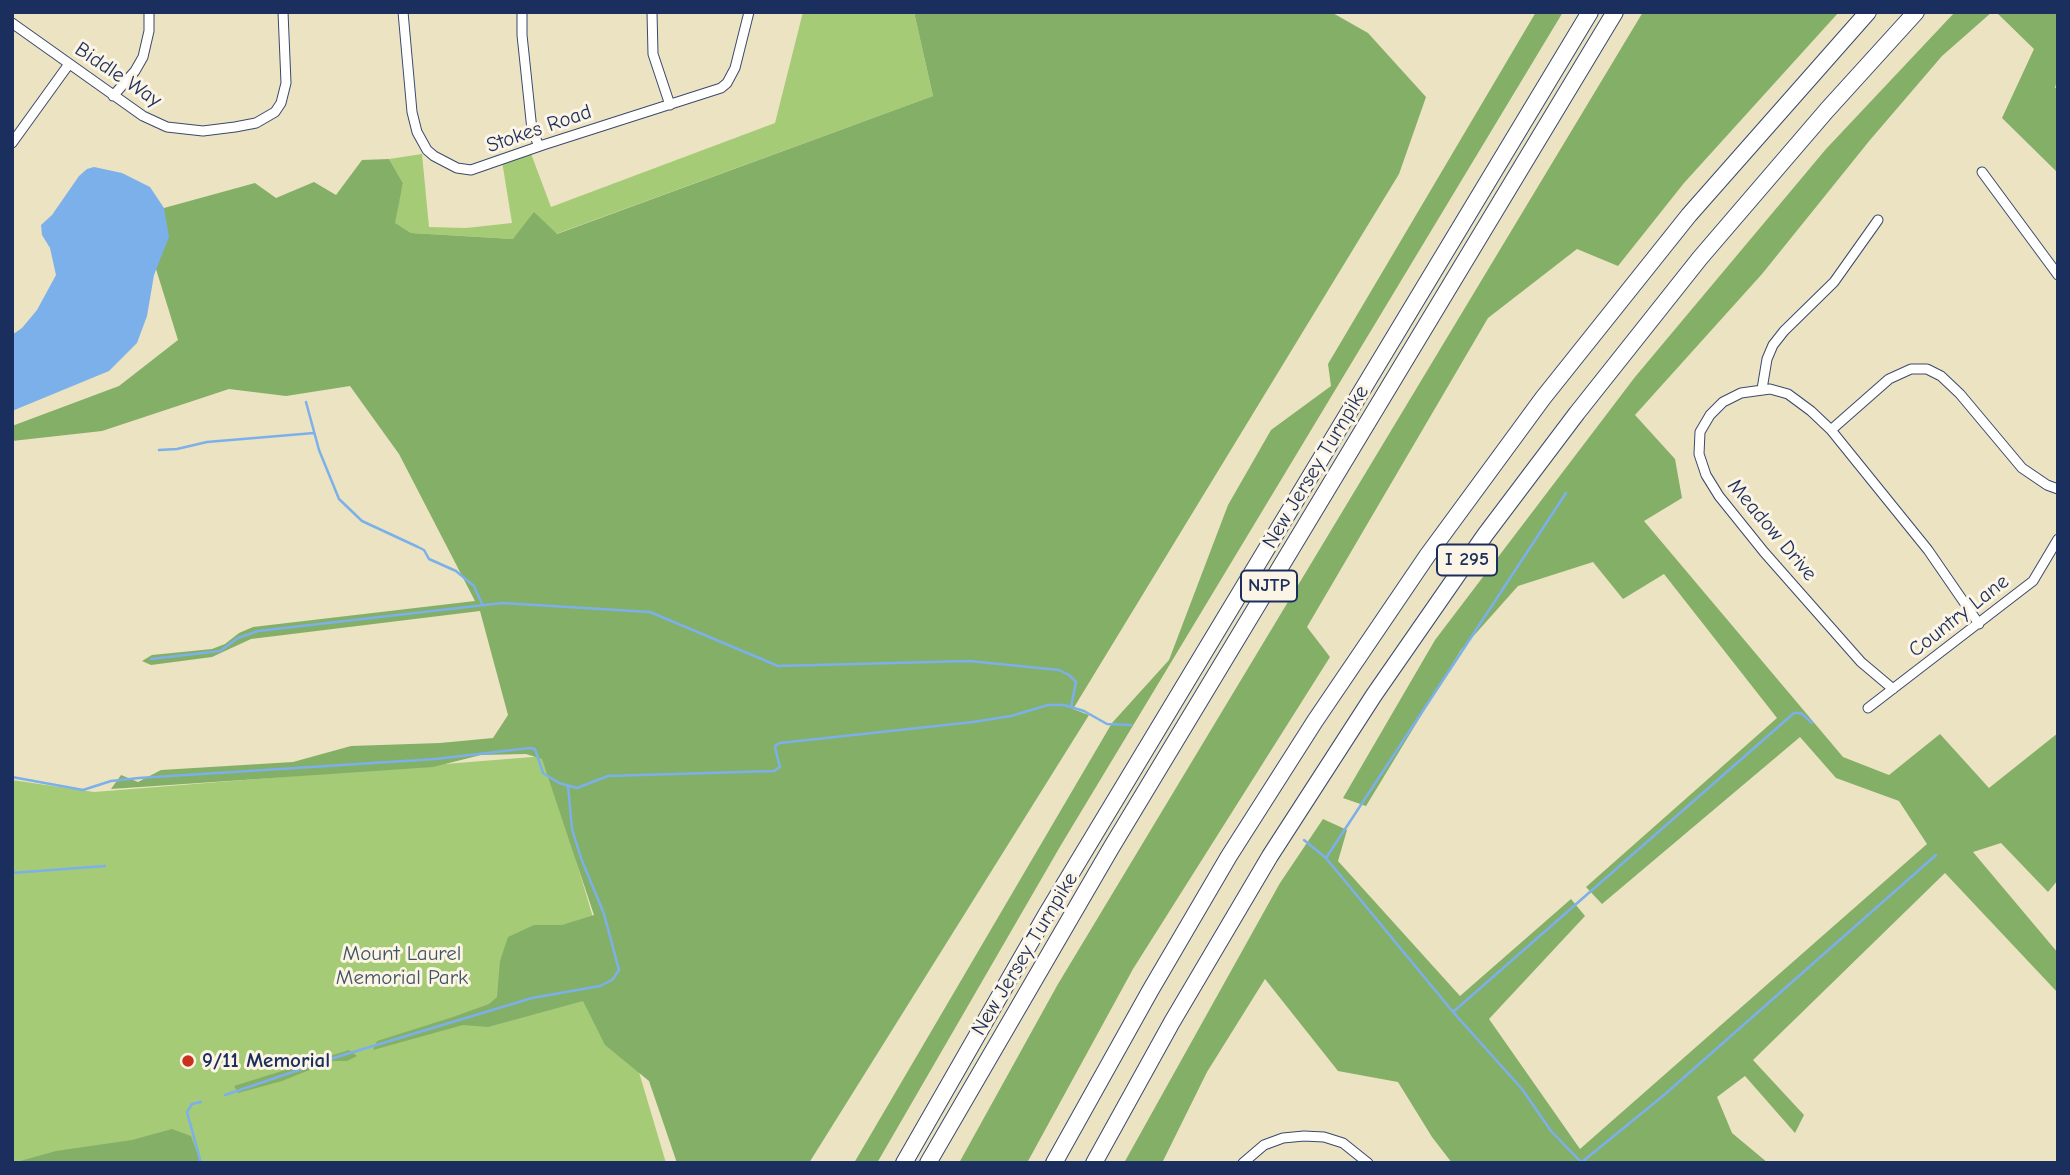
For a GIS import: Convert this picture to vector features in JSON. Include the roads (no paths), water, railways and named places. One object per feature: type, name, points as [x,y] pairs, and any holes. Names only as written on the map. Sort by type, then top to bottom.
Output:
[{"type":"highway","name":"New Jersey Turnpike","points":[[904,1163],[1053,904],[1591,12]]},
{"type":"highway","name":"New Jersey Turnpike","points":[[928,1163],[1111,848],[1615,12]]},
{"type":"highway","name":"I 295","points":[[1054,1163],[1229,856],[1315,720],[1427,556],[1543,398],[1689,215],[1868,12]]},
{"type":"highway","name":"I 295","points":[[1094,1163],[1172,1022],[1277,846],[1389,673],[1470,556],[1675,288],[1776,169],[1916,12]]},
{"type":"street","points":[[113,96],[135,71],[143,57],[149,31],[149,12]]},
{"type":"street","name":"Biddle Way","points":[[12,23],[143,117],[179,130],[225,129],[266,118],[275,112],[285,93],[283,12]]},
{"type":"street","name":"Stokes Road","points":[[403,12],[414,122],[427,150],[442,162],[471,170],[721,88],[735,68],[749,12]]},
{"type":"street","points":[[522,12],[522,35],[533,130],[539,146]]},
{"type":"street","points":[[652,12],[653,54],[670,105]]},
{"type":"street","points":[[12,143],[69,64]]},
{"type":"street","points":[[1982,172],[2058,275]]},
{"type":"street","points":[[1878,220],[1834,282],[1773,345],[1767,359],[1762,389],[1779,391],[1796,399],[1830,430],[1928,550],[1979,624]]},
{"type":"street","points":[[1830,430],[1889,379],[1911,369],[1927,369],[1941,376],[1960,394],[2022,468],[2058,489]]},
{"type":"street","name":"Meadow Drive","points":[[1762,389],[1732,397],[1710,415],[1700,432],[1698,443],[1706,475],[1764,552],[1861,662],[1893,689]]},
{"type":"street","name":"Country Lane","points":[[1868,708],[2033,581],[2058,539]]},
{"type":"street","points":[[2050,554],[2058,565]]},
{"type":"street","points":[[1243,1163],[1264,1146],[1283,1138],[1304,1136],[1324,1137],[1343,1143],[1368,1163]]},
{"type":"water","points":[[94,167],[122,173],[150,187],[164,208],[169,237],[154,275],[147,316],[137,343],[109,371],[12,411],[12,335],[22,328],[37,310],[56,275],[41,225],[52,215],[79,176]]},
{"type":"waterway","points":[[306,402],[319,450],[339,499],[362,521],[424,550],[429,559],[456,571],[474,586],[482,604]]},
{"type":"waterway","points":[[159,450],[207,442],[314,433]]},
{"type":"waterway","points":[[1326,858],[1566,493]]},
{"type":"waterway","points":[[151,659],[220,651],[238,638],[258,631],[502,603],[650,612],[778,666],[969,661],[1059,670],[1076,682],[1071,707]]},
{"type":"waterway","points":[[12,777],[83,790],[111,781],[139,778],[436,759],[530,748],[535,749],[543,773],[559,783],[577,788],[608,776],[774,771],[780,767],[775,748],[780,743],[973,722],[1011,716],[1048,705],[1064,705],[1084,711],[1107,724],[1131,725]]},
{"type":"waterway","points":[[1453,1012],[1794,713],[1801,713],[1812,723]]},
{"type":"waterway","points":[[225,1095],[340,1056],[532,998],[600,986],[612,980],[619,970],[604,914],[572,829],[568,786]]},
{"type":"waterway","points":[[1304,840],[1326,858],[1453,1012],[1522,1089],[1551,1131],[1582,1163]]},
{"type":"waterway","points":[[1582,1162],[1664,1095],[1936,855]]},
{"type":"waterway","points":[[12,873],[105,866]]},
{"type":"waterway","points":[[201,1102],[192,1104],[187,1112],[201,1163]]},
{"type":"place","name":"9/11 Memorial","points":[[188,1061]]},
{"type":"park label","name":"Mount Laurel Memorial Park","points":[[402,966]]}]
